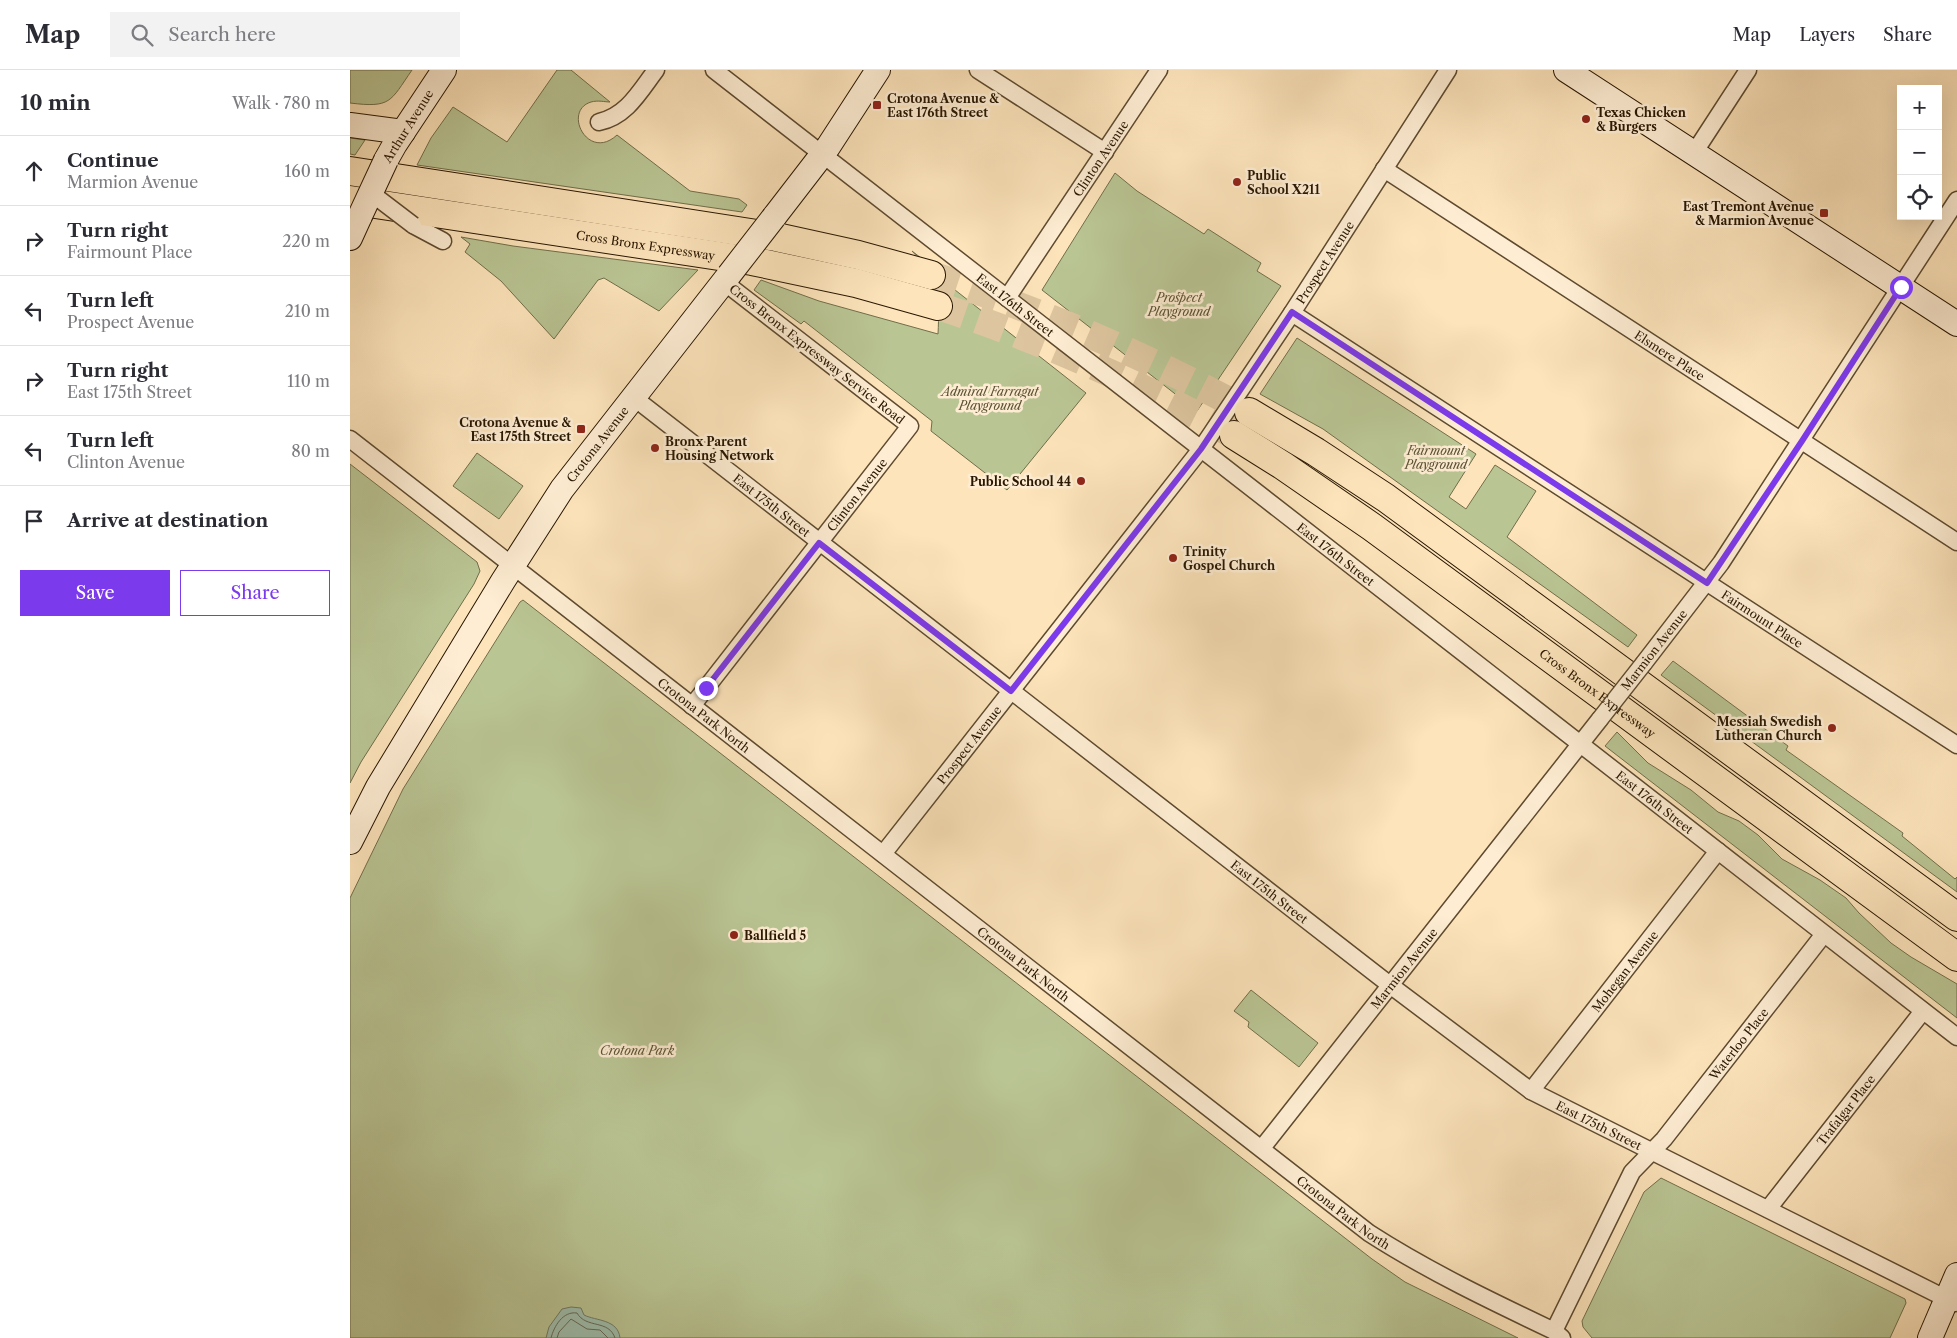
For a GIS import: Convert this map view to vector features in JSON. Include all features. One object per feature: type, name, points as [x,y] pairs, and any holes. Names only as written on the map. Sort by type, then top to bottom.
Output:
[{"type":"highway","points":[[350,171],[760,234],[858,255],[931,275]]},
{"type":"highway","name":"Cross Bronx Expressway","points":[[360,203],[744,260],[830,277],[938,306]]},
{"type":"highway","points":[[1249,412],[1332,462],[1386,498],[1957,917]]},
{"type":"highway","name":"Cross Bronx Expressway","points":[[1234,435],[1290,470],[1372,527],[1957,957]]},
{"type":"street","name":"Arthur Avenue","points":[[350,238],[360,203],[403,132],[444,70]]},
{"type":"street","points":[[599,122],[612,118],[624,111],[656,70]]},
{"type":"street","name":"East 176th Street","points":[[714,70],[1957,1037]]},
{"type":"street","name":"Crotona Avenue","points":[[350,842],[378,787],[513,566],[567,482],[823,154],[878,70]]},
{"type":"street","points":[[978,70],[1105,152]]},
{"type":"street","name":"Clinton Avenue","points":[[1007,298],[1159,70]]},
{"type":"street","name":"Prospect Avenue","points":[[883,854],[1201,449],[1448,70]]},
{"type":"street","points":[[1566,70],[1957,324]]},
{"type":"street","points":[[1694,153],[1748,70]]},
{"type":"street","points":[[350,125],[403,132]]},
{"type":"street","name":"Elsmere Place","points":[[1384,169],[1957,542]]},
{"type":"street","name":"Marmion Avenue","points":[[1262,1148],[1707,583],[1802,441],[1957,200]]},
{"type":"street","points":[[360,203],[413,225],[443,241]]},
{"type":"street","name":"Cross Bronx Expressway Service Road","points":[[726,278],[910,426]]},
{"type":"street","name":"Fairmount Place","points":[[1292,312],[1957,745]]},
{"type":"street","name":"East 175th Street","points":[[633,397],[1390,985],[1532,1091],[1952,1302]]},
{"type":"street","name":"Clinton Avenue","points":[[692,706],[910,426]]},
{"type":"street","name":"Crotona Park North","points":[[350,439],[1369,1233],[1407,1257],[1558,1335],[1632,1172],[1651,1151]]},
{"type":"street","name":"Mohegan Avenue","points":[[1532,1091],[1718,851]]},
{"type":"street","name":"Waterloo Place","points":[[1651,1151],[1664,1139],[1824,934]]},
{"type":"street","name":"Trafalgar Place","points":[[1768,1209],[1923,1011]]},
{"type":"street","points":[[1930,1338],[1952,1302],[1957,1275]]},
{"type":"green space","points":[[350,70],[412,70],[394,96],[382,103],[364,104],[350,103]]},
{"type":"green space","points":[[557,70],[571,70],[610,102],[594,101],[583,107],[579,115],[579,124],[582,132],[588,139],[606,142],[617,135],[690,191],[739,199],[747,205],[742,212],[417,165],[431,138],[453,107],[507,142]]},
{"type":"green space","points":[[350,138],[365,140],[355,155],[350,154]]},
{"type":"green space","name":"Prospect Playground","points":[[1115,173],[1137,191],[1204,234],[1208,229],[1261,263],[1257,271],[1281,286],[1197,411],[1042,290]]},
{"type":"green space","points":[[461,237],[513,246],[698,270],[659,311],[604,278],[598,280],[554,339],[501,281],[465,252],[470,244]]},
{"type":"green space","name":"Admiral Farragut Playground","points":[[912,251],[952,282],[950,286],[1086,393],[1007,490],[931,431],[932,421],[804,321],[801,324],[754,290],[761,280],[819,301],[938,334],[937,299],[932,279]]},
{"type":"green space","name":"Fairmount Playground","points":[[1297,338],[1476,454],[1449,497],[1466,509],[1495,465],[1536,491],[1507,537],[1637,635],[1628,647],[1323,429],[1260,394]]},
{"type":"green space","points":[[477,453],[523,486],[499,519],[453,486]]},
{"type":"green space","points":[[350,464],[477,562],[480,571],[474,584],[361,762],[350,783]]},
{"type":"green space","name":"Crotona Park","points":[[523,600],[1372,1259],[1405,1282],[1518,1338],[350,1338],[350,898],[403,789]]},
{"type":"green space","points":[[1673,661],[1788,746],[1786,750],[1903,833],[1902,836],[1955,879],[1957,877],[1957,892],[1661,675]]},
{"type":"green space","points":[[1617,732],[1648,763],[1691,790],[1718,812],[1739,821],[1758,835],[1782,859],[1820,880],[1846,898],[1891,943],[1957,984],[1957,1018],[1605,746]]},
{"type":"green space","points":[[1251,990],[1318,1043],[1299,1067],[1248,1027],[1249,1022],[1234,1011]]},
{"type":"green space","points":[[1661,1178],[1905,1299],[1906,1303],[1890,1338],[1592,1338],[1583,1327],[1582,1321],[1644,1192]]},
{"type":"water","points":[[571,1307],[581,1308],[584,1315],[611,1324],[615,1327],[620,1338],[546,1338],[549,1327],[562,1309]]},
{"type":"tunnel","points":[[931,275],[1053,319],[1093,336],[1172,372],[1249,412]]},
{"type":"tunnel","points":[[938,306],[1014,333],[1126,380],[1234,435]]},
{"type":"place","name":"Crotona Avenue & East 176th Street","points":[[877,105]]},
{"type":"place","name":"Texas Chicken & Burgers","points":[[1586,119]]},
{"type":"place","name":"Public School X211","points":[[1237,182]]},
{"type":"place","name":"East Tremont Avenue & Marmion Avenue","points":[[1824,213]]},
{"type":"place","name":"Crotona Avenue & East 175th Street","points":[[581,429]]},
{"type":"place","name":"Bronx Parent Housing Network","points":[[655,448]]},
{"type":"place","name":"Public School 44","points":[[1081,481]]},
{"type":"place","name":"Trinity Gospel Church","points":[[1173,558]]},
{"type":"place","name":"Messiah Swedish Lutheran Church","points":[[1832,728]]},
{"type":"place","name":"Ballfield 5","points":[[734,935]]},
{"type":"route","points":[[706,688],[819,543],[1011,691],[1201,449],[1292,312],[1707,583],[1722,564],[1901,287]]}]
